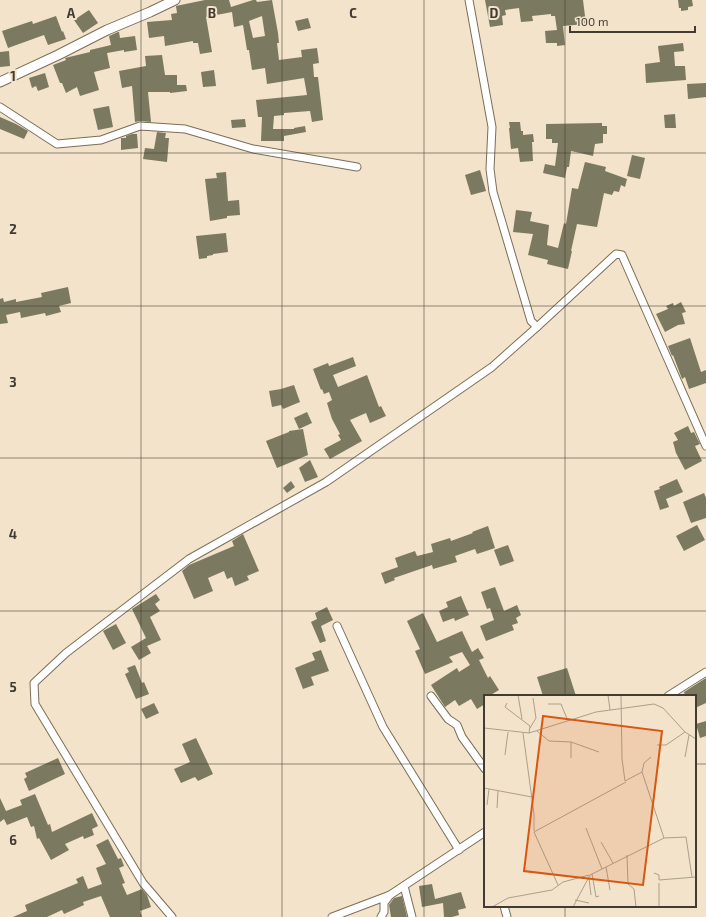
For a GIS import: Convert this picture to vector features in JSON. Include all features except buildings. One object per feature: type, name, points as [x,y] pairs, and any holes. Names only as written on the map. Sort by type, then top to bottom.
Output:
[{"type":"street","points":[[0,82],[107,30],[174,0]]},
{"type":"street","points":[[469,0],[492,127],[490,169],[493,192],[531,321],[537,327]]},
{"type":"street","points":[[0,108],[57,144],[102,140],[140,126],[185,130],[253,149],[357,167]]},
{"type":"street","points":[[172,917],[143,883],[35,704],[34,683],[66,653],[189,559],[326,482],[492,367],[616,254],[622,255],[706,446]]},
{"type":"street","points":[[337,626],[383,727],[459,850]]},
{"type":"street","points":[[670,695],[706,672]]},
{"type":"street","points":[[431,696],[448,719],[457,725],[462,737],[484,768]]},
{"type":"street","points":[[332,917],[390,895],[484,835]]},
{"type":"street","points":[[404,886],[412,917]]},
{"type":"street","points":[[383,915],[384,903],[390,895]]},
{"type":"street","points":[[504,907],[507,917]]}]
